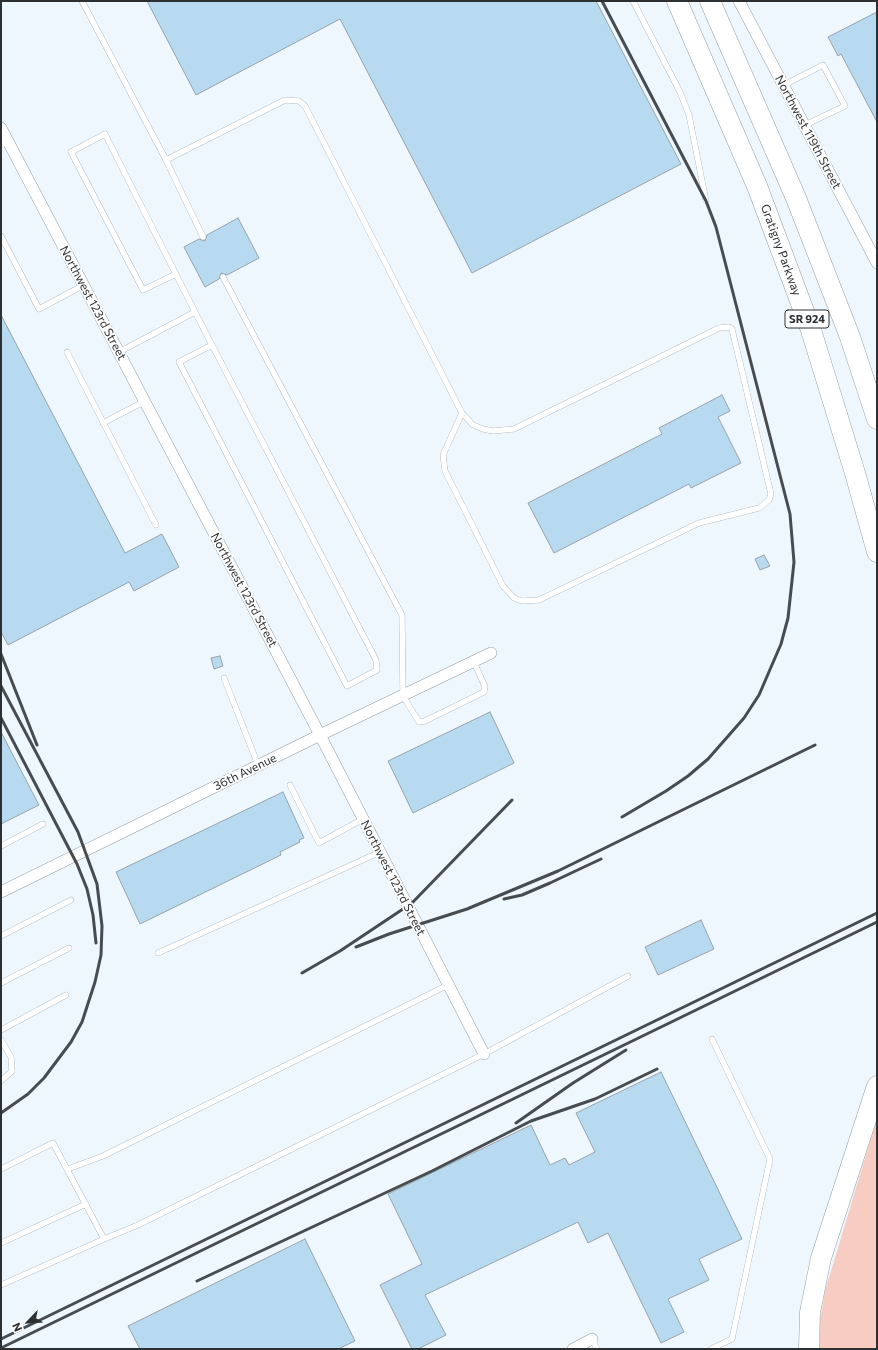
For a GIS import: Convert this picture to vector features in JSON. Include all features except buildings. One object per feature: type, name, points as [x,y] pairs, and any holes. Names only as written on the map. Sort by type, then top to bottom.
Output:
[{"type":"highway","name":"Gratigny Parkway","points":[[677,1],[757,186],[808,323],[855,473],[877,552]]},
{"type":"highway","name":"SR 924","points":[[710,1],[799,206],[850,337],[877,419]]},
{"type":"highway","points":[[809,1349],[810,1312],[821,1258],[877,1086]]},
{"type":"street","name":"Northwest 119th Street","points":[[739,1],[877,263]]},
{"type":"street","name":"Northwest 123rd Street","points":[[1,128],[5,143],[84,285],[145,401],[320,735],[484,1054]]},
{"type":"street","name":"36th Avenue","points":[[1,892],[258,765],[491,654]]},
{"type":"street","points":[[573,1349],[594,1344]]},
{"type":"lane","points":[[82,1],[166,160],[203,237]]},
{"type":"lane","points":[[633,1],[680,92],[689,115],[706,201]]},
{"type":"lane","points":[[784,85],[822,65],[845,106],[804,126]]},
{"type":"lane","points":[[166,160],[285,100],[299,100],[305,106],[462,413],[472,425],[483,429],[493,431],[514,429],[719,328],[729,327],[732,329],[771,494],[769,500],[759,508],[699,523],[539,600],[522,601],[514,598],[503,586],[445,471],[443,455],[462,413]]},
{"type":"lane","points":[[176,274],[143,290],[71,152],[105,134],[176,274],[195,312],[212,345],[376,660],[377,670],[347,686],[179,362],[212,345]]},
{"type":"lane","points":[[1,236],[39,309],[84,285]]},
{"type":"lane","points":[[224,277],[402,615],[402,696],[419,722],[425,721],[484,692],[485,687],[474,662]]},
{"type":"lane","points":[[119,352],[195,312]]},
{"type":"lane","points":[[67,352],[156,525]]},
{"type":"lane","points":[[103,423],[145,401]]},
{"type":"lane","points":[[224,678],[258,765]]},
{"type":"lane","points":[[290,785],[320,843],[363,819]]},
{"type":"lane","points":[[1,846],[43,824]]},
{"type":"lane","points":[[158,953],[380,852]]},
{"type":"lane","points":[[1,936],[71,900]]},
{"type":"lane","points":[[1,983],[69,948]]},
{"type":"lane","points":[[1,1285],[138,1225],[484,1054],[628,976]]},
{"type":"lane","points":[[68,1169],[104,1156],[448,985]]},
{"type":"lane","points":[[1,1030],[66,995]]},
{"type":"lane","points":[[711,1349],[718,1347],[732,1338],[770,1159],[712,1039]]},
{"type":"lane","points":[[1,1040],[10,1057],[12,1071],[1,1081]]},
{"type":"lane","points":[[1,1169],[53,1143],[104,1239]]},
{"type":"lane","points":[[1,1243],[86,1204]]},
{"type":"shaded area","points":[[877,1118],[877,1349],[820,1349],[820,1321],[825,1291]]},
{"type":"railway","points":[[602,1],[706,201],[716,227],[790,514],[794,562],[788,618],[781,644],[759,695],[744,718],[708,759],[688,776],[622,817]]},
{"type":"railway","points":[[1,654],[37,745]]},
{"type":"railway","points":[[1,686],[78,832],[97,884],[102,926],[101,955],[95,982],[82,1022],[71,1042],[44,1078],[28,1094],[1,1113]]},
{"type":"railway","points":[[1,718],[77,864],[87,889],[93,915],[96,943]]},
{"type":"railway","points":[[356,947],[389,934],[467,909],[558,871],[815,745]]},
{"type":"railway","points":[[302,973],[340,951],[412,903],[512,800]]},
{"type":"railway","points":[[504,899],[522,895],[601,859]]},
{"type":"railway","points":[[1,1339],[877,913]]},
{"type":"railway","points":[[1,1348],[877,922]]},
{"type":"railway","points":[[516,1123],[573,1083],[626,1050]]},
{"type":"railway","points":[[197,1281],[432,1171],[531,1121],[595,1099],[657,1069]]}]
